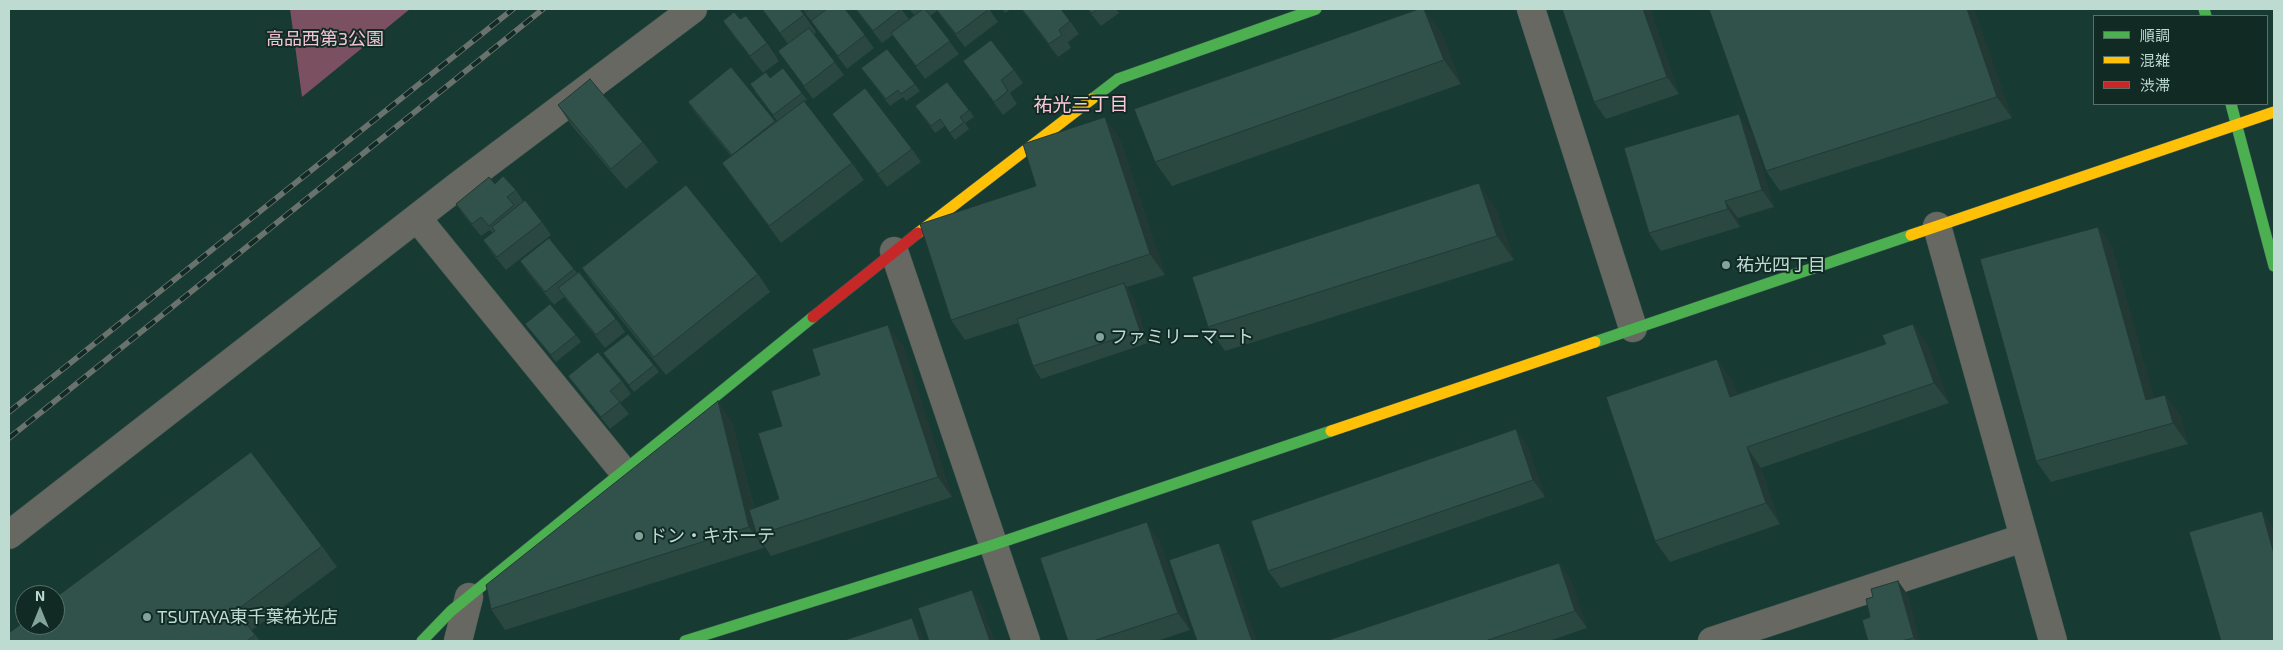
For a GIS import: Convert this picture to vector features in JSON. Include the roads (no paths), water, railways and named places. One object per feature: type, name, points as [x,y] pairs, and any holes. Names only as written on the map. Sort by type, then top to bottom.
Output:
[{"type":"street","points":[[9,535],[417,218],[693,9]]},
{"type":"street","points":[[422,641],[450,612],[894,251],[1118,80],[1316,9]]},
{"type":"street","points":[[1531,9],[1634,328]]},
{"type":"street","points":[[2231,105],[2274,266]]},
{"type":"street","points":[[686,641],[993,545],[2274,112]]},
{"type":"street","points":[[417,218],[623,471]]},
{"type":"street","points":[[1937,226],[2053,641]]},
{"type":"street","points":[[894,251],[1026,641]]},
{"type":"street","points":[[1712,641],[2023,538]]},
{"type":"street","points":[[458,641],[469,597]]},
{"type":"railway","points":[[9,412],[513,9]]},
{"type":"railway","points":[[9,438],[543,9]]},
{"type":"place","name":"祐光四丁目","points":[[1726,265]]},
{"type":"place","name":"ファミリーマート","points":[[1100,337]]},
{"type":"place","name":"ドン・キホーテ","points":[[639,536]]},
{"type":"place","name":"TSUTAYA東千葉祐光店","points":[[147,617]]},
{"type":"district","name":"祐光三丁目","points":[[1081,105]]},
{"type":"park label","name":"高品西第3公園","points":[[325,39]]}]
